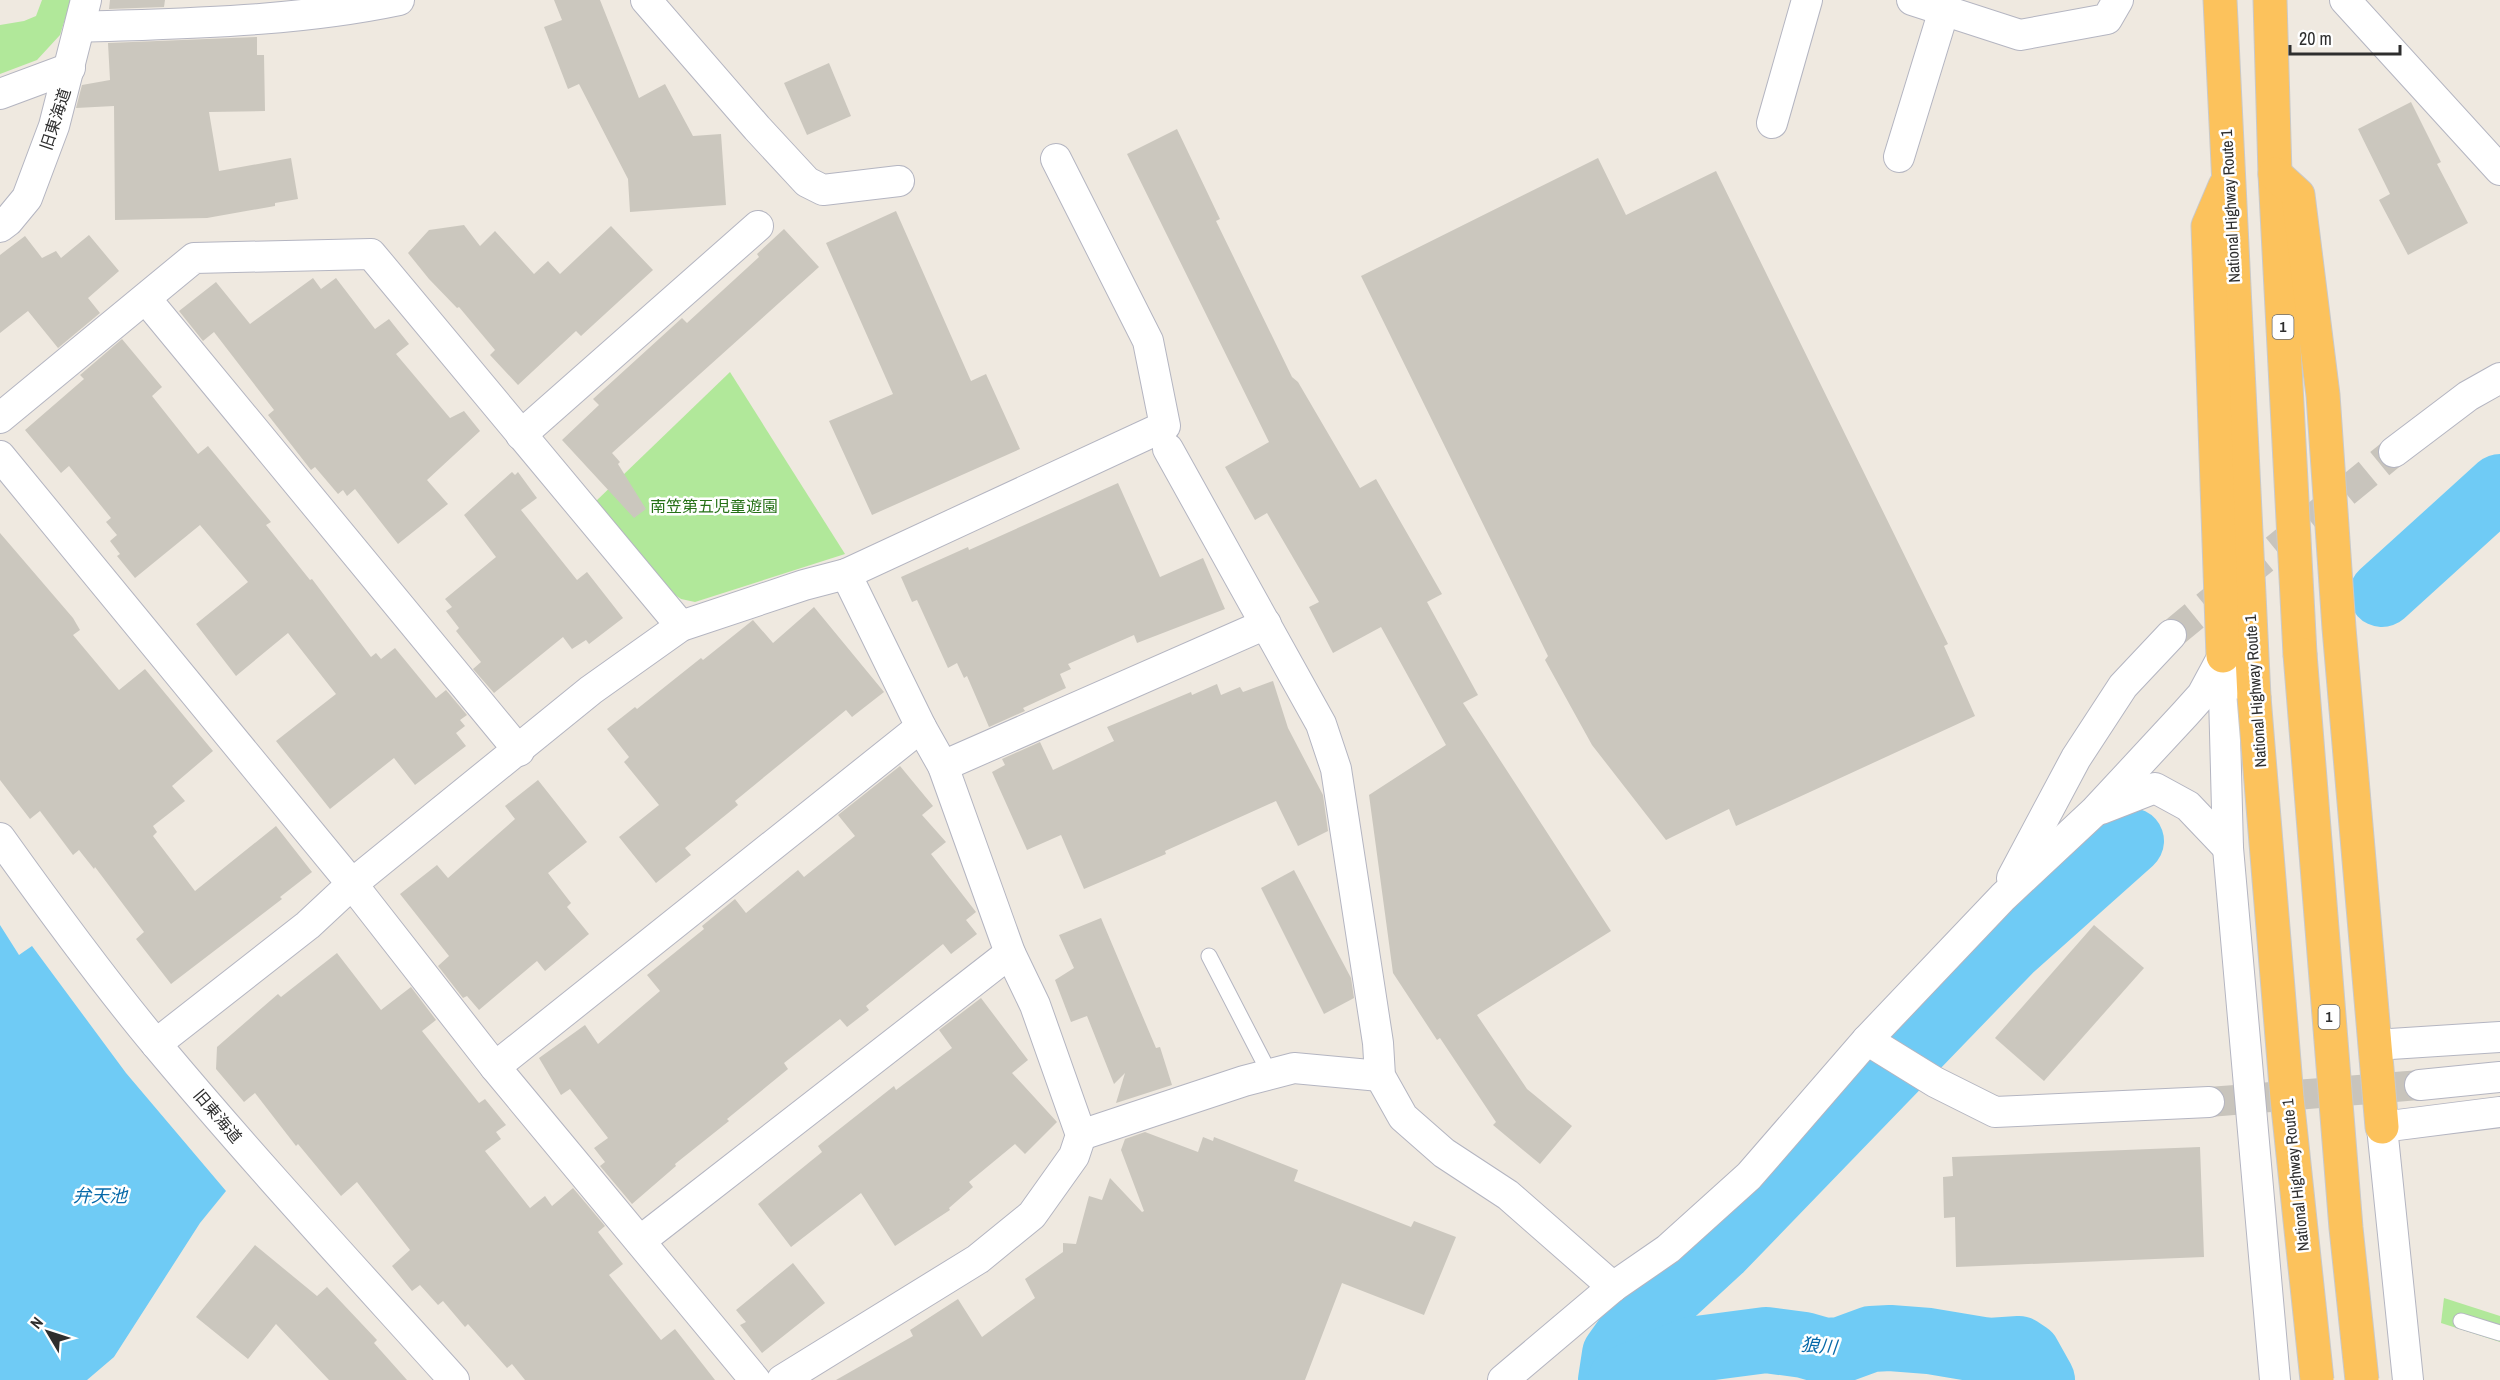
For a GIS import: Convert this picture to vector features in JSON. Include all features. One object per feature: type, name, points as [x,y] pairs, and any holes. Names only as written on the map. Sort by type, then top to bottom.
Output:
[{"type":"highway","name":"National Highway Route 1","points":[[2220,0],[2254,697],[2287,1098],[2317,1380]]},
{"type":"highway","name":"1","points":[[2270,0],[2276,174],[2300,654],[2346,1228],[2362,1380]]},
{"type":"highway","points":[[2276,174],[2298,195],[2323,395],[2339,628],[2382,1127]]},
{"type":"highway","points":[[2223,656],[2208,226],[2229,179]]},
{"type":"street","points":[[84,13],[261,20],[363,8],[399,0]]},
{"type":"street","points":[[646,0],[807,182],[824,190],[899,181]]},
{"type":"street","points":[[1772,123],[1807,0]]},
{"type":"street","points":[[1912,0],[2020,35],[2107,19],[2118,0]]},
{"type":"street","points":[[2346,0],[2500,170]]},
{"type":"street","points":[[1899,157],[1944,10]]},
{"type":"street","name":"旧東海道","points":[[0,227],[27,198],[54,126],[84,13]]},
{"type":"street","points":[[0,94],[70,68]]},
{"type":"street","points":[[156,1044],[308,925],[352,884],[519,751],[591,690],[681,626],[804,585],[846,574],[1165,426],[1148,341],[1056,159]]},
{"type":"street","points":[[522,435],[758,226]]},
{"type":"street","points":[[0,418],[194,258],[371,254],[681,626]]},
{"type":"street","points":[[146,299],[519,751]]},
{"type":"street","points":[[2394,452],[2468,396],[2500,378]]},
{"type":"street","points":[[1168,449],[1321,724],[1336,769],[1378,1043],[1380,1076],[1403,1117],[1444,1153],[1508,1195],[1612,1287]]},
{"type":"street","points":[[0,456],[352,884],[495,1067],[755,1380]]},
{"type":"street","points":[[782,1380],[978,1259],[1032,1215],[1074,1156],[1081,1135],[1035,1005],[1010,954],[943,766],[921,727],[846,574]]},
{"type":"street","points":[[943,766],[1266,624]]},
{"type":"street","points":[[2003,897],[2076,758],[2123,686],[2171,635]]},
{"type":"street","points":[[1503,1380],[1612,1287],[1668,1249],[1749,1176],[1867,1040],[2003,897],[2095,811],[2202,695],[2223,656]]},
{"type":"street","points":[[2223,656],[2228,848],[2275,1380]]},
{"type":"street","points":[[495,1067],[921,727]]},
{"type":"street","points":[[2095,811],[2155,788],[2188,806],[2228,848]]},
{"type":"street","name":"旧東海道","points":[[0,838],[93,965],[156,1044],[253,1157],[454,1380]]},
{"type":"street","points":[[640,1241],[1010,954]]},
{"type":"street","points":[[2375,1045],[2500,1037]]},
{"type":"street","points":[[1867,1040],[1935,1082],[1995,1112],[2209,1102]]},
{"type":"street","points":[[1081,1135],[1293,1068],[1380,1076]]},
{"type":"street","points":[[2420,1085],[2500,1077]]},
{"type":"street","points":[[2408,1380],[2382,1127],[2500,1112]]},
{"type":"lane","points":[[1209,956],[1270,1074]]},
{"type":"lane","points":[[2461,1322],[2500,1333]]},
{"type":"green space","points":[[42,0],[71,0],[60,35],[37,60],[0,74],[0,25],[24,21],[36,16]]},
{"type":"green space","name":"南笠第五児童遊園","points":[[730,372],[845,554],[695,602],[681,599],[665,588],[594,503]]},
{"type":"green space","points":[[2444,1298],[2500,1316],[2500,1342],[2441,1323]]},
{"type":"water","name":"弁天池","points":[[0,925],[19,955],[32,946],[126,1073],[226,1191],[200,1223],[114,1357],[87,1380],[0,1380]]},
{"type":"building","points":[[110,0],[165,0],[164,7],[109,9]]},
{"type":"building","points":[[554,0],[600,0],[639,98],[665,84],[693,136],[721,134],[726,205],[630,212],[628,179],[579,84],[568,89],[544,27],[562,20]]},
{"type":"building","points":[[257,37],[257,55],[264,55],[265,111],[209,112],[219,171],[291,158],[298,199],[275,203],[275,206],[207,218],[115,220],[114,106],[76,108],[82,85],[110,80],[108,43]]},
{"type":"building","points":[[829,63],[851,116],[807,135],[784,83]]},
{"type":"building","points":[[2411,102],[2441,162],[2437,164],[2468,223],[2408,255],[2379,200],[2390,194],[2358,129]]},
{"type":"building","points":[[1177,129],[1220,219],[1216,221],[1292,377],[1298,382],[1360,488],[1376,479],[1442,594],[1427,602],[1478,695],[1463,703],[1611,931],[1477,1015],[1527,1089],[1572,1126],[1540,1164],[1493,1125],[1496,1122],[1440,1038],[1437,1040],[1393,973],[1369,795],[1446,745],[1381,627],[1333,653],[1309,607],[1319,602],[1267,513],[1255,520],[1225,467],[1269,442],[1127,154]]},
{"type":"building","points":[[1598,158],[1626,215],[1716,171],[1948,644],[1944,646],[1975,716],[1736,826],[1729,809],[1666,840],[1592,745],[1545,660],[1548,656],[1361,276]]},
{"type":"building","points":[[896,211],[971,381],[986,374],[1020,449],[872,515],[829,421],[893,394],[826,243]]},
{"type":"building","points":[[464,225],[480,246],[495,231],[534,274],[548,261],[560,274],[611,226],[653,270],[581,336],[576,331],[518,385],[490,355],[495,350],[459,307],[457,308],[429,279],[408,253],[429,230]]},
{"type":"building","points":[[784,229],[819,267],[612,453],[620,462],[618,464],[646,509],[634,518],[562,440],[599,405],[593,399],[682,318],[687,323],[759,257],[757,254]]},
{"type":"building","points":[[89,235],[119,271],[88,298],[100,313],[58,348],[28,311],[0,333],[0,255],[25,236],[42,258],[56,251],[61,258]]},
{"type":"building","points":[[313,278],[321,289],[336,278],[375,329],[389,319],[409,344],[396,354],[450,418],[464,411],[480,431],[427,480],[448,504],[398,544],[355,489],[347,496],[343,490],[338,494],[315,467],[311,470],[268,415],[274,410],[214,332],[203,341],[179,311],[216,282],[250,324]]},
{"type":"building","points":[[122,339],[162,387],[152,396],[198,454],[208,446],[271,522],[266,525],[310,580],[312,579],[371,657],[376,653],[381,659],[395,648],[436,698],[446,690],[467,715],[460,720],[465,726],[456,733],[466,746],[415,785],[394,758],[330,809],[276,741],[336,694],[288,633],[236,676],[196,624],[248,582],[200,525],[135,578],[117,556],[120,554],[110,541],[117,535],[106,522],[111,518],[69,466],[61,473],[25,430],[84,379],[80,375]]},
{"type":"building","points":[[512,472],[515,475],[518,472],[537,498],[521,510],[577,580],[587,572],[623,618],[589,644],[586,640],[572,649],[563,637],[494,693],[473,669],[481,662],[456,631],[459,628],[446,611],[452,607],[445,599],[496,557],[464,515]]},
{"type":"building","points":[[1118,483],[1160,577],[1203,558],[1225,609],[1137,643],[1134,635],[1068,664],[1071,669],[1060,674],[1066,688],[1023,708],[1025,711],[989,727],[967,676],[964,678],[957,663],[948,668],[917,600],[912,602],[901,577],[968,547],[969,550]]},
{"type":"building","points":[[0,533],[73,618],[80,630],[73,635],[119,690],[145,669],[213,751],[172,786],[185,801],[153,826],[157,832],[153,836],[195,891],[276,826],[312,872],[280,897],[282,899],[171,984],[136,939],[144,932],[95,867],[94,869],[79,850],[73,855],[40,811],[30,819],[0,780]]},
{"type":"building","points":[[814,607],[884,692],[852,717],[846,710],[735,801],[738,805],[685,848],[691,855],[656,883],[619,837],[659,805],[624,762],[629,757],[607,729],[635,707],[637,709],[701,658],[703,660],[753,620],[773,643]]},
{"type":"building","points":[[1273,681],[1288,728],[1323,795],[1328,831],[1298,846],[1276,801],[1165,851],[1166,854],[1084,889],[1061,835],[1027,850],[992,772],[1005,765],[1002,759],[1040,742],[1053,770],[1114,741],[1107,727],[1191,692],[1192,695],[1217,684],[1221,695],[1240,687],[1243,692]]},
{"type":"building","points":[[900,766],[933,806],[922,815],[946,842],[931,854],[976,912],[966,920],[977,934],[951,954],[943,944],[866,1006],[869,1010],[847,1027],[840,1019],[784,1063],[788,1069],[727,1119],[729,1121],[675,1164],[676,1166],[632,1204],[600,1166],[605,1162],[594,1148],[608,1138],[570,1089],[561,1095],[539,1058],[585,1025],[598,1044],[660,991],[647,975],[704,929],[702,926],[735,899],[746,913],[798,870],[804,877],[855,836],[838,815]]},
{"type":"building","points":[[538,780],[587,842],[548,873],[571,903],[567,907],[589,934],[545,971],[537,961],[479,1010],[467,996],[463,998],[438,966],[449,956],[400,894],[437,865],[448,878],[515,819],[505,806]]},
{"type":"building","points":[[1294,870],[1351,978],[1354,998],[1324,1014],[1261,888]]},
{"type":"building","points":[[1101,918],[1156,1048],[1160,1047],[1172,1085],[1116,1103],[1125,1073],[1114,1084],[1087,1016],[1071,1022],[1055,980],[1074,968],[1059,935]]},
{"type":"building","points":[[2094,925],[2144,968],[2044,1081],[1995,1038]]},
{"type":"building","points":[[337,953],[381,1010],[411,987],[436,1020],[422,1031],[479,1103],[485,1099],[506,1125],[496,1132],[501,1139],[485,1151],[530,1208],[545,1196],[552,1206],[573,1188],[605,1226],[598,1232],[623,1264],[609,1275],[661,1340],[675,1329],[715,1380],[525,1380],[512,1364],[507,1368],[468,1324],[465,1327],[443,1301],[438,1305],[420,1285],[412,1291],[392,1266],[410,1250],[357,1182],[341,1196],[298,1144],[296,1146],[255,1093],[244,1102],[216,1069],[217,1047],[278,994],[281,997]]},
{"type":"building","points":[[981,998],[1028,1060],[1012,1073],[1057,1122],[1025,1154],[1015,1144],[969,1182],[973,1187],[949,1208],[950,1210],[895,1246],[861,1193],[791,1247],[758,1204],[822,1152],[818,1146],[894,1086],[896,1090],[952,1048],[939,1030]]},
{"type":"building","points":[[1145,1132],[1198,1152],[1203,1137],[1213,1141],[1214,1137],[1298,1170],[1294,1181],[1411,1227],[1414,1221],[1456,1237],[1424,1315],[1342,1283],[1305,1380],[836,1380],[913,1336],[910,1330],[958,1299],[982,1337],[1035,1298],[1025,1279],[1063,1252],[1063,1243],[1076,1244],[1089,1196],[1102,1200],[1110,1178],[1142,1212],[1144,1211],[1121,1150],[1125,1139]]},
{"type":"building","points":[[2200,1147],[2204,1257],[1956,1267],[1955,1217],[1944,1218],[1943,1177],[1953,1176],[1952,1157]]},
{"type":"building","points":[[255,1245],[317,1296],[327,1287],[377,1340],[374,1343],[407,1380],[329,1380],[276,1324],[248,1359],[196,1317]]},
{"type":"building","points":[[793,1263],[825,1303],[762,1353],[740,1325],[746,1322],[736,1310]]},
{"type":"waterway","points":[[2382,594],[2500,487]]},
{"type":"waterway","points":[[1611,1380],[1615,1354],[1632,1330],[1720,1249],[2011,948],[2131,841]]},
{"type":"waterway","name":"狼川","points":[[1621,1380],[1690,1350],[1766,1340],[1804,1345],[1825,1351],[1841,1350],[1871,1339],[1890,1338],[1929,1341],[1989,1351],[2019,1349],[2028,1355],[2042,1380]]},
{"type":"tunnel","points":[[2171,635],[2394,452]]},
{"type":"tunnel","points":[[2209,1102],[2420,1085]]}]
